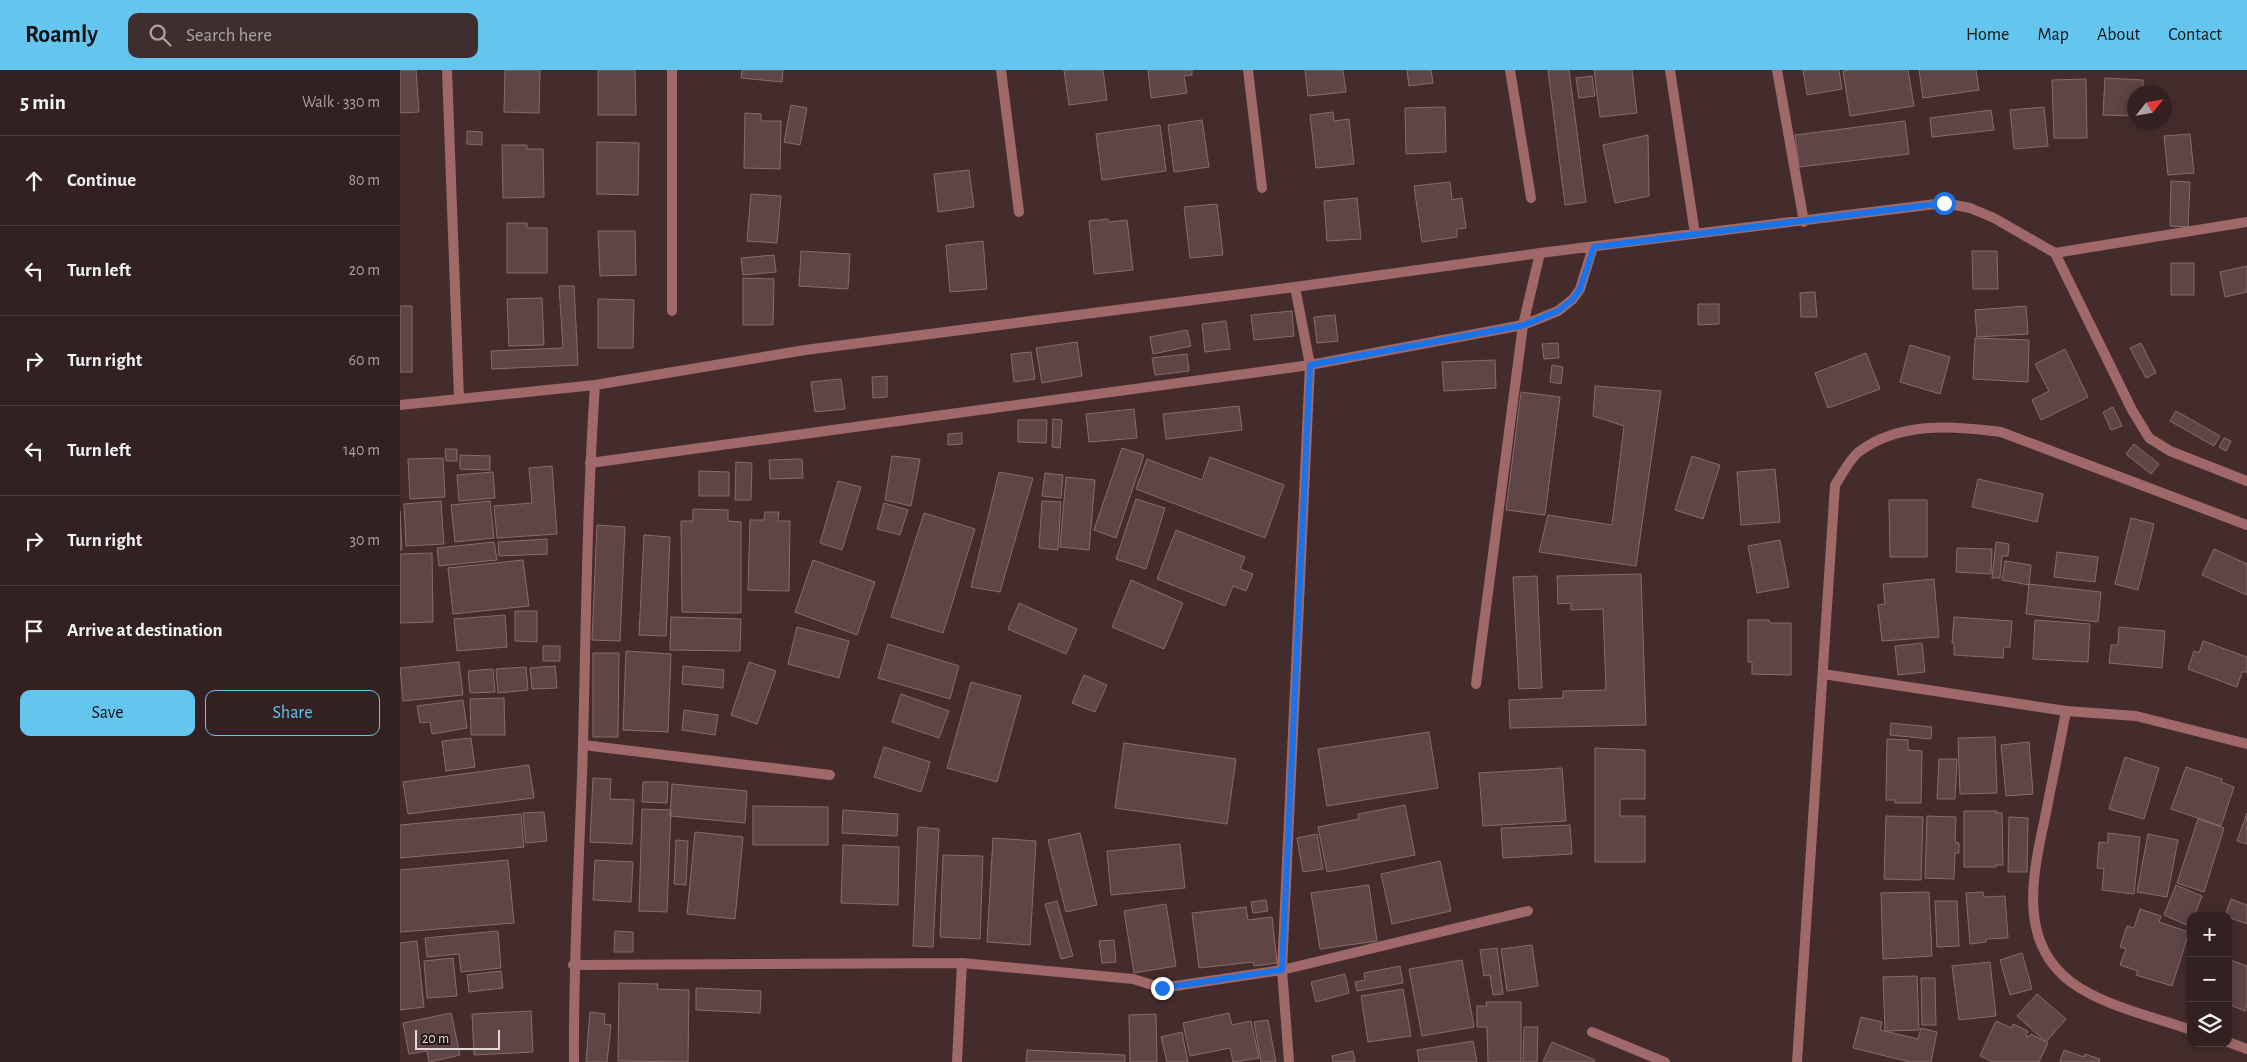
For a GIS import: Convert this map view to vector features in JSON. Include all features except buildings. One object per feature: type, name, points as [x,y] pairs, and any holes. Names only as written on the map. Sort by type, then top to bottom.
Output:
[{"type":"street","points":[[447,70],[460,398]]},
{"type":"street","points":[[672,70],[672,311]]},
{"type":"street","points":[[1001,70],[1019,212]]},
{"type":"street","points":[[1248,70],[1262,188]]},
{"type":"street","points":[[1510,70],[1531,198]]},
{"type":"street","points":[[1670,70],[1695,234]]},
{"type":"street","points":[[1777,70],[1804,222]]},
{"type":"street","points":[[400,405],[595,385],[805,350],[1294,287],[1540,253],[1804,222],[1944,203],[1970,208],[1994,218],[2055,253],[2132,410],[2149,438],[2170,451],[2247,481]]},
{"type":"street","points":[[2055,253],[2247,222]]},
{"type":"street","points":[[590,463],[1310,365],[1524,325],[1558,311],[1573,299],[1580,289],[1594,247]]},
{"type":"street","points":[[1476,684],[1524,325],[1540,253]]},
{"type":"street","points":[[1290,1062],[1282,970],[1310,365],[1294,287]]},
{"type":"street","points":[[574,1062],[574,965],[583,745],[590,463],[595,385]]},
{"type":"street","points":[[1797,1062],[1835,485],[1859,452],[1892,434],[1918,428],[1968,428],[2001,432],[2247,525]]},
{"type":"street","points":[[1823,674],[2066,711],[2136,716],[2247,744]]},
{"type":"street","points":[[2066,711],[2032,885],[2035,924],[2046,955],[2070,981],[2098,998],[2187,1029]]},
{"type":"street","points":[[583,745],[830,775]]},
{"type":"street","points":[[574,965],[962,963],[1133,979],[1162,988],[1282,970],[1528,911]]},
{"type":"street","points":[[957,1062],[962,963]]},
{"type":"street","points":[[1592,1032],[1665,1062]]},
{"type":"street","points":[[2232,1043],[2247,1049]]},
{"type":"route","points":[[1162,988],[1282,970],[1310,365],[1524,325],[1558,311],[1573,299],[1580,289],[1594,247],[1944,203]]}]
